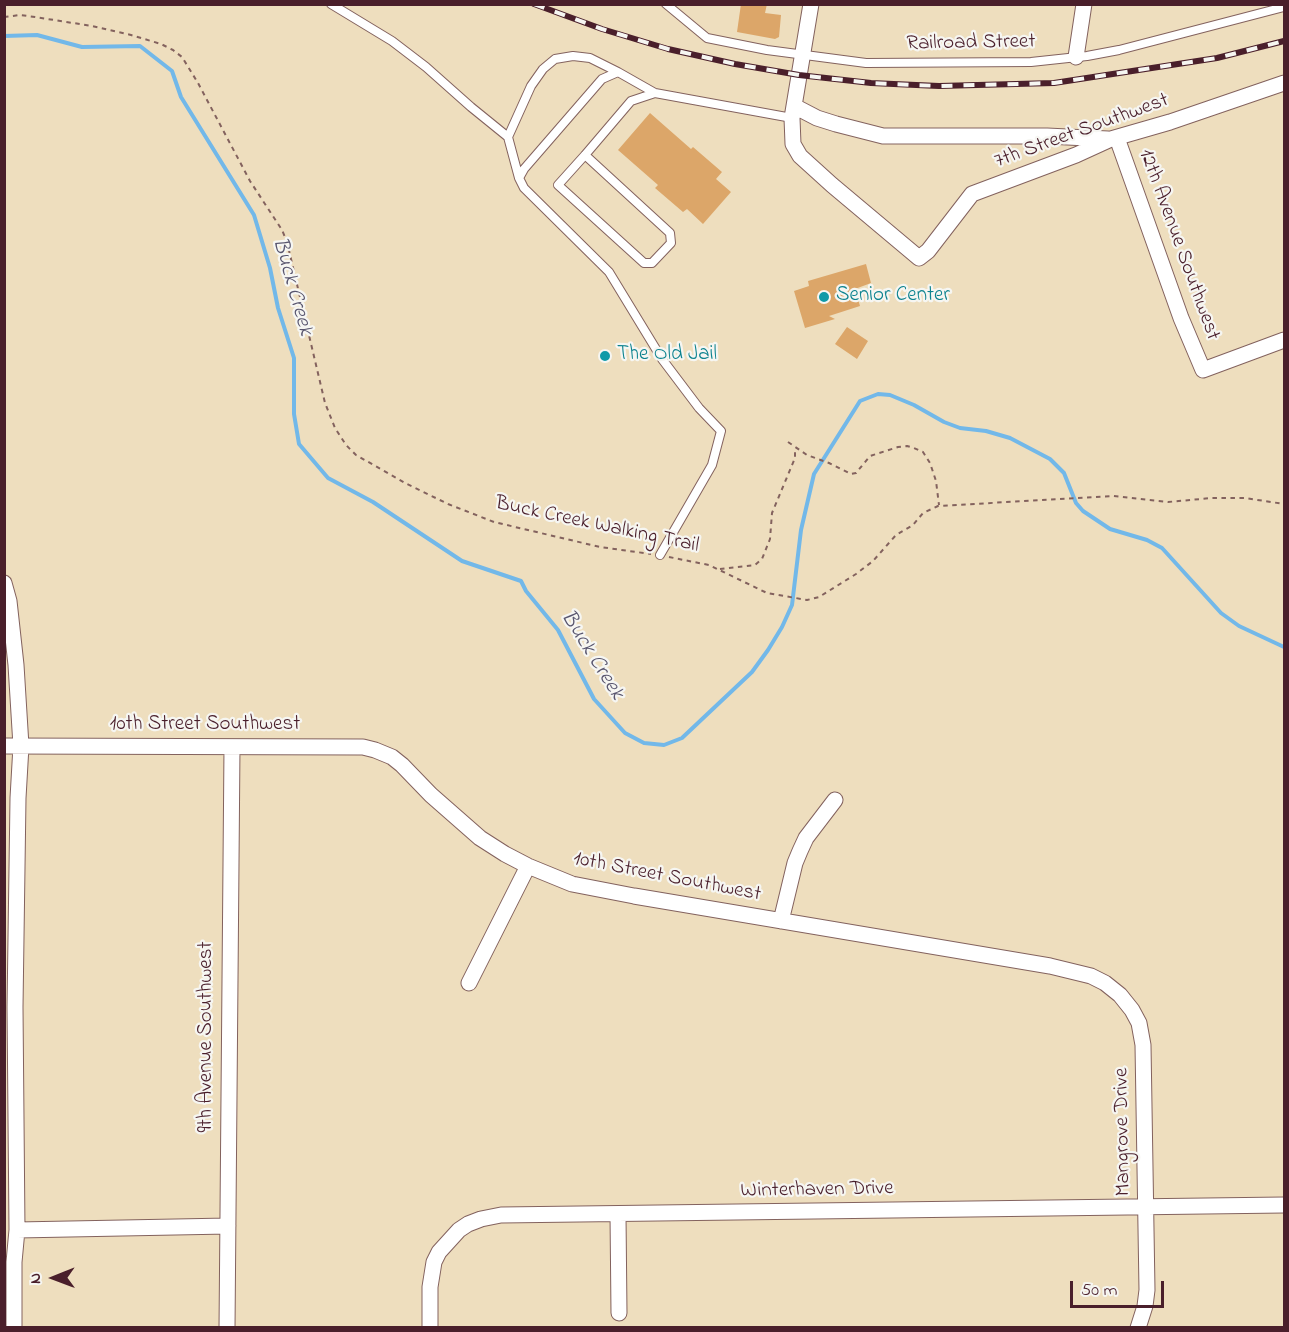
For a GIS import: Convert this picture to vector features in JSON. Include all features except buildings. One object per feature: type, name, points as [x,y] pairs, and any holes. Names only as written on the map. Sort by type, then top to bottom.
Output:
[{"type":"street","points":[[811,4],[793,112],[883,136],[1047,136],[1114,139]]},
{"type":"street","points":[[1076,57],[1084,4]]},
{"type":"street","name":"7th Street Southwest","points":[[793,112],[791,135],[795,150],[832,185],[919,258],[928,251],[972,194],[1114,139],[1284,83]]},
{"type":"street","name":"12th Avenue Southwest","points":[[1114,139],[1203,370],[1284,340]]},
{"type":"street","points":[[4,583],[9,601],[16,665],[21,746],[18,775],[15,1007],[17,1230],[14,1262],[14,1328]]},
{"type":"street","name":"10th Street Southwest","points":[[4,746],[363,747],[384,753],[402,765],[431,795],[480,838],[528,866],[572,884],[1072,971]]},
{"type":"street","name":"9th Avenue Southwest","points":[[227,1328],[232,747]]},
{"type":"street","points":[[781,921],[800,851],[806,838],[835,800]]},
{"type":"street","points":[[469,983],[528,866]]},
{"type":"street","name":"Mangrove Drive","points":[[1072,971],[1091,976],[1113,989],[1126,1003],[1138,1023],[1143,1045],[1147,1290],[1138,1328]]},
{"type":"street","name":"Winterhaven Drive","points":[[430,1328],[430,1287],[434,1262],[445,1243],[468,1224],[501,1215],[1284,1205]]},
{"type":"street","points":[[618,1215],[619,1313]]},
{"type":"street","points":[[17,1230],[228,1226]]},
{"type":"lane","points":[[331,4],[392,41],[426,66],[471,108],[508,137],[524,188],[609,272],[662,359],[699,408],[721,431],[712,465],[660,555]]},
{"type":"lane","name":"Railroad Street","points":[[666,4],[707,38],[802,55],[866,63],[1031,62],[1076,57],[1119,50],[1284,7]]},
{"type":"lane","points":[[508,137],[531,86],[543,69],[555,59],[573,56],[590,58],[655,93],[793,112]]},
{"type":"lane","points":[[519,178],[602,80],[618,72]]},
{"type":"lane","points":[[585,154],[670,233],[671,243],[652,263],[644,263],[558,185],[631,101],[655,93]]},
{"type":"path","name":"Buck Creek Walking Trail","points":[[4,17],[20,15],[35,17],[123,33],[161,44],[182,57],[250,181],[287,242],[325,403],[335,428],[356,455],[406,484],[494,522],[600,547],[698,563],[720,569],[767,593],[807,600],[819,597],[873,561],[896,535],[913,525],[923,513],[939,506]]},
{"type":"path","points":[[788,442],[795,448],[850,474],[856,473],[870,456],[907,446],[914,448],[923,452],[930,463],[936,481],[939,506],[1110,496],[1168,502],[1245,498],[1284,504]]},
{"type":"path","points":[[720,569],[755,565],[762,559],[770,539],[772,513],[795,458],[795,448]]},
{"type":"waterway","name":"Buck Creek","points":[[4,36],[37,35],[82,47],[140,46],[172,71],[181,97],[254,215],[270,268],[278,308],[294,358],[294,414],[299,444],[328,478],[373,502],[462,561],[521,581],[526,591],[558,630],[594,699],[625,733],[644,743],[664,745],[682,738],[752,672],[768,650],[792,605],[801,530],[814,474],[860,401],[878,394],[890,395],[960,428],[986,431],[1010,438],[1050,459],[1064,473],[1076,503],[1083,511],[1110,529],[1147,540],[1162,548],[1221,613],[1239,626],[1284,647]]},
{"type":"railway","points":[[534,4],[602,29],[668,49],[799,75],[871,83],[939,86],[1054,83],[1217,58],[1284,41]]},
{"type":"place","name":"Senior Center","points":[[824,297]]},
{"type":"place","name":"The Old Jail","points":[[605,356]]}]
